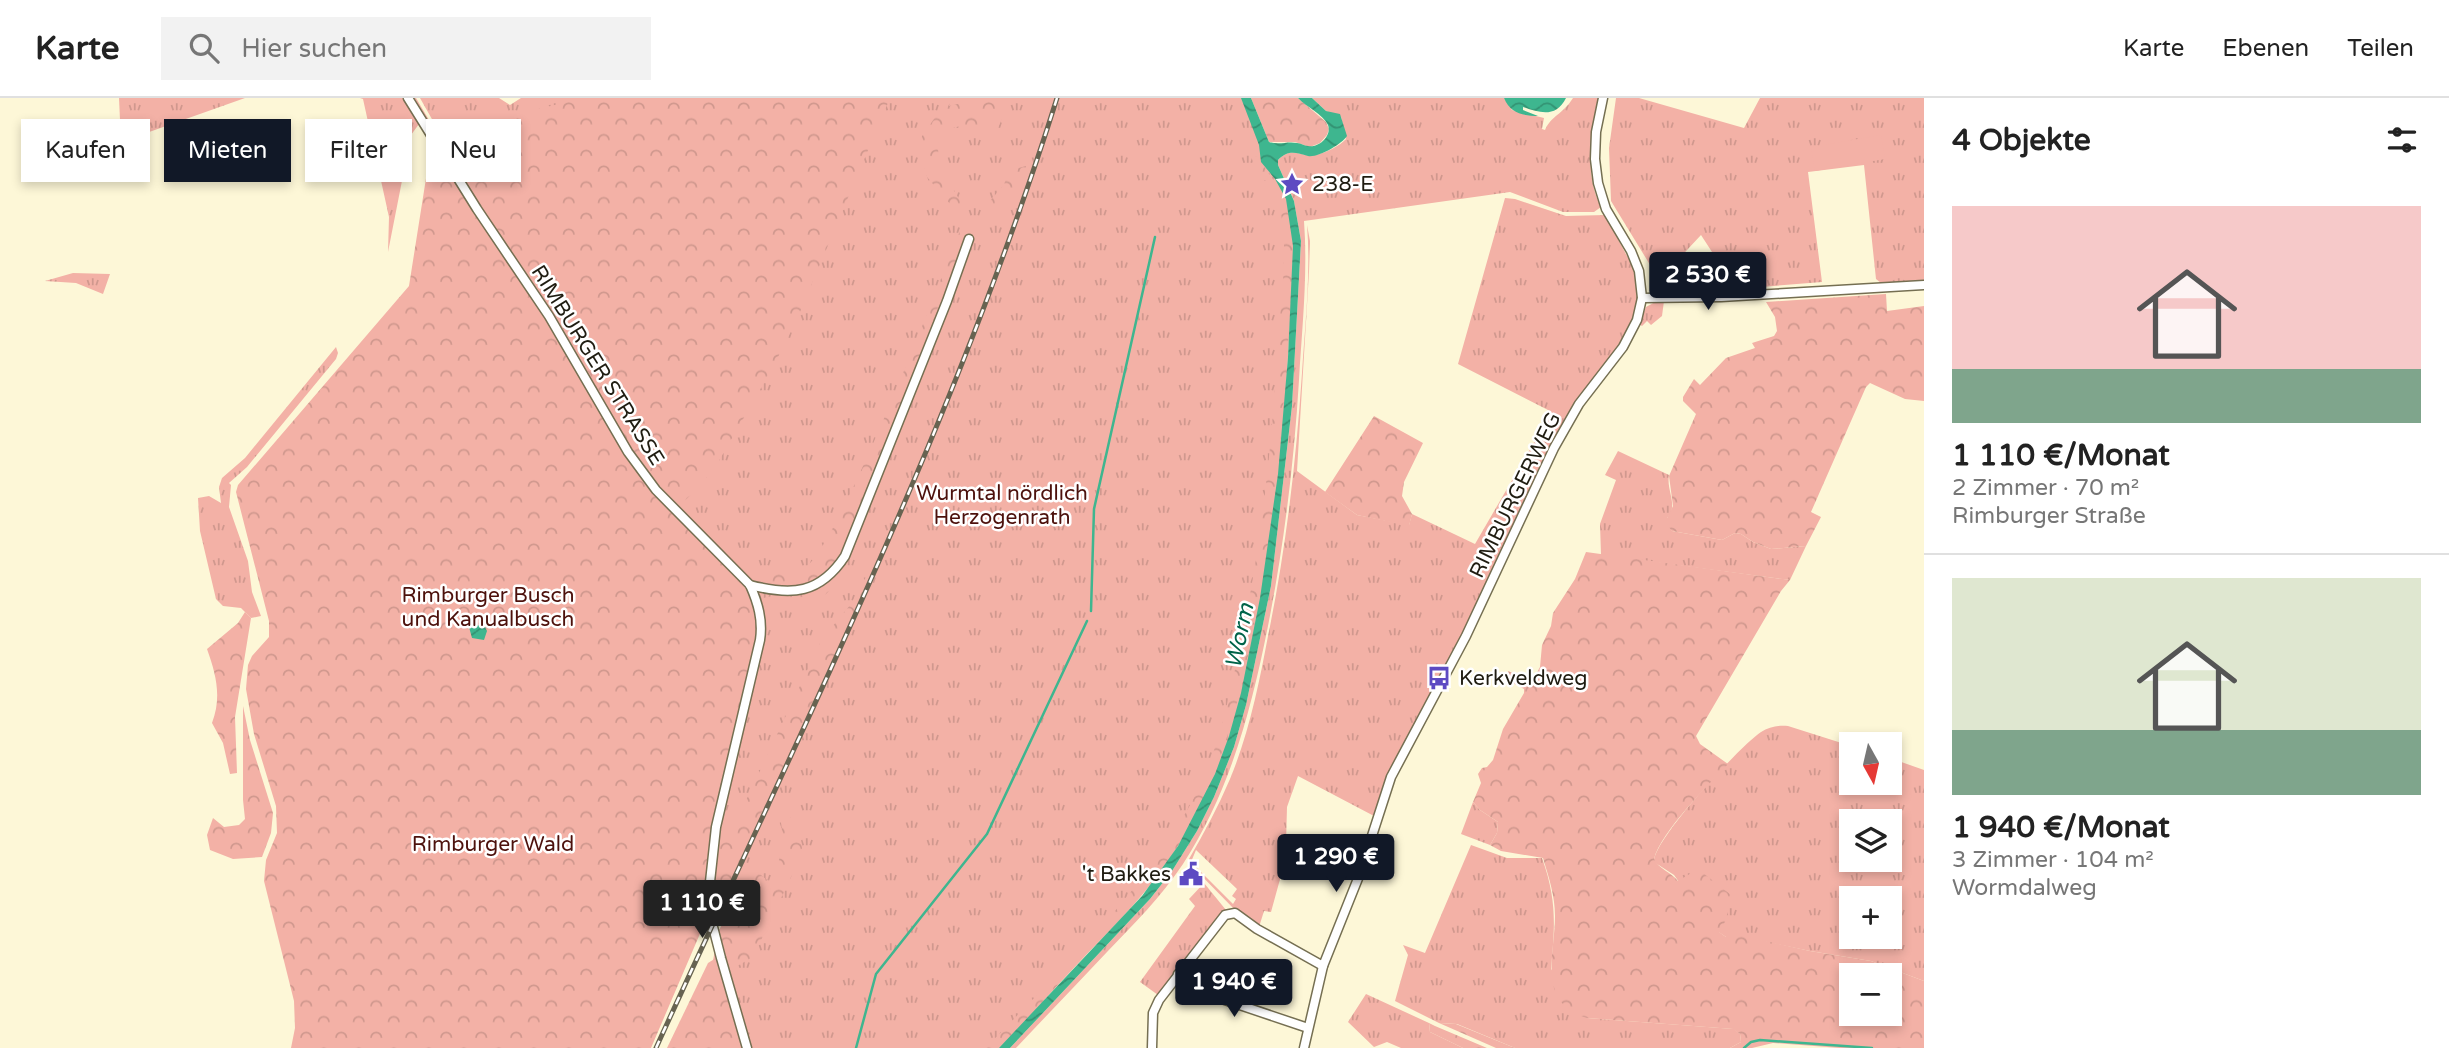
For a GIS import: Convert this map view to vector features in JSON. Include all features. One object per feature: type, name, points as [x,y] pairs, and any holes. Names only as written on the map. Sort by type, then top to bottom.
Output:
[{"type":"street","name":"RIMBURGER STRASSE","points":[[408,98],[477,209],[549,316],[635,463],[656,490],[750,585],[757,600],[762,629],[716,827],[709,891],[712,923],[747,1048]]},
{"type":"street","points":[[1603,98],[1596,132],[1595,159],[1599,190],[1606,209],[1635,261],[1642,298],[1721,297],[1924,285]]},
{"type":"street","points":[[750,585],[782,591],[811,587],[830,576],[845,556],[969,239]]},
{"type":"street","name":"RIMBURGERWEG","points":[[1304,1048],[1323,966],[1359,876],[1391,776],[1466,636],[1554,448],[1579,404],[1629,337],[1637,320],[1642,298]]},
{"type":"street","points":[[1152,1048],[1154,1008],[1225,915],[1232,912],[1256,929],[1323,966]]},
{"type":"street","points":[[1178,974],[1207,994],[1308,1028]]},
{"type":"green space","points":[[119,98],[245,98],[186,119],[164,119],[164,127],[150,132],[150,119],[120,119]]},
{"type":"green space","points":[[360,98],[404,98],[419,124],[412,134],[412,119],[367,119],[363,99]]},
{"type":"green space","name":"Wurmtal nördlich Herzogenrath","points":[[412,98],[416,98],[428,119],[426,122]]},
{"type":"green space","name":"Wurmtal nördlich Herzogenrath","points":[[420,98],[499,98],[510,105],[521,98],[1249,98],[1296,223],[1280,490],[1246,689],[1203,811],[1004,1048],[733,1048],[738,1038],[712,966],[715,950],[736,914],[703,905],[415,288],[436,182],[521,182],[521,119],[432,119]]},
{"type":"green space","points":[[583,98],[890,98],[797,319],[773,367],[716,466],[677,508],[641,465],[573,345],[483,213],[468,182],[521,182],[521,119],[516,119],[522,113]]},
{"type":"green space","points":[[945,98],[951,98],[949,106],[983,98],[1010,98],[995,130],[971,126],[956,127],[944,133],[939,142],[941,165],[965,208],[962,214],[957,212],[927,177],[920,151],[922,136],[941,109]]},
{"type":"green space","points":[[1251,98],[1298,98],[1326,122],[1329,129],[1327,135],[1320,143],[1310,147],[1295,142],[1269,142]]},
{"type":"green space","points":[[1312,98],[1504,98],[1512,110],[1544,118],[1542,129],[1545,130],[1550,121],[1573,98],[1598,98],[1590,153],[1592,181],[1601,207],[1594,212],[1563,212],[1510,192],[1304,221],[1304,301],[1288,504],[1268,626],[1237,750],[1214,808],[1175,876],[1137,921],[1016,1048],[1010,1048],[1150,899],[1172,871],[1214,797],[1234,747],[1246,705],[1271,586],[1292,406],[1301,241],[1294,201],[1278,160],[1288,153],[1319,154],[1336,147],[1346,139],[1341,117],[1326,111]]},
{"type":"green space","points":[[1616,98],[1639,98],[1744,128],[1760,98],[1924,98],[1924,280],[1881,283],[1876,279],[1864,165],[1808,172],[1822,282],[1736,289],[1701,235],[1674,264],[1685,276],[1708,291],[1666,291],[1611,201],[1609,148]]},
{"type":"green space","points":[[1881,135],[1885,159],[1815,171],[1811,147]]},
{"type":"green space","points":[[1251,156],[1261,156],[1264,166],[1285,198],[1291,220],[1293,258],[1284,399],[1269,539],[1253,632],[1233,716],[1216,769],[1193,820],[1158,876],[999,1048],[986,1048],[1100,929],[1151,865],[1195,796],[1220,732],[1244,625],[1264,504],[1284,274],[1283,224],[1279,204],[1267,180],[1256,171]]},
{"type":"green space","points":[[1026,166],[1015,205],[977,227],[986,205],[1004,185],[1008,171]]},
{"type":"green space","name":"Rimburger Wald","points":[[426,178],[426,182],[456,182],[531,295],[640,476],[660,501],[745,588],[758,624],[709,852],[704,885],[705,922],[651,1048],[291,1048],[295,1028],[294,1001],[264,881],[266,860],[277,833],[276,806],[254,734],[246,689],[248,665],[252,656],[269,637],[269,621],[236,492],[238,485],[409,286]]},
{"type":"green space","points":[[381,182],[402,182],[388,252],[389,217]]},
{"type":"green space","points":[[1505,198],[1566,216],[1605,215],[1634,269],[1638,294],[1633,319],[1619,346],[1564,421],[1445,671],[1386,779],[1374,816],[1298,776],[1287,807],[1286,844],[1282,843],[1282,872],[1271,912],[1264,911],[1259,927],[1235,910],[1190,864],[1189,859],[1221,800],[1243,744],[1257,690],[1280,571],[1300,406],[1308,281],[1307,225],[1310,241],[1309,272],[1297,471],[1357,515],[1409,525],[1412,514],[1475,544],[1551,413],[1458,364]],"holes":[[[1196,850],[1237,889],[1232,896],[1236,899],[1233,904],[1191,862]]]},
{"type":"green space","points":[[960,231],[963,243],[842,556],[825,575],[800,586],[779,587],[748,573],[739,566],[743,560],[765,570],[788,573],[803,569],[819,552],[862,468]]},
{"type":"green space","points":[[73,273],[110,274],[103,294],[76,283],[45,281]]},
{"type":"green space","points":[[1886,294],[1887,311],[1924,306],[1924,401],[1905,399],[1870,383],[1866,387],[1811,512],[1821,517],[1806,546],[1771,549],[1741,534],[1735,533],[1722,540],[1672,531],[1665,522],[1673,506],[1669,476],[1696,414],[1683,401],[1694,379],[1700,385],[1726,358],[1755,348],[1752,343],[1774,336],[1777,331],[1775,317],[1766,302]]},
{"type":"green space","points":[[1657,301],[1664,301],[1662,316],[1651,325],[1647,321],[1642,326],[1639,324],[1646,307]]},
{"type":"green space","points":[[336,347],[336,359],[247,467],[229,483],[229,507],[248,561],[252,592],[261,616],[251,618],[241,608],[223,606],[216,599],[200,531],[198,498],[209,496],[221,503],[219,487],[222,478],[245,458]]},
{"type":"green space","points":[[1374,416],[1423,443],[1404,482],[1402,496],[1412,514],[1409,526],[1357,515],[1325,492]]},
{"type":"green space","points":[[1618,451],[1669,475],[1672,508],[1667,518],[1672,531],[1722,540],[1735,533],[1741,534],[1771,549],[1806,546],[1790,580],[1601,555],[1600,524],[1616,480],[1605,475]]},
{"type":"green space","points":[[1586,552],[1790,580],[1696,736],[1700,744],[1728,764],[1675,823],[1654,859],[1678,881],[1698,869],[1731,895],[1726,920],[1719,932],[1726,937],[1744,936],[1876,963],[1839,963],[1839,1026],[1902,1026],[1902,973],[1924,981],[1924,1048],[1840,1048],[1773,1043],[1752,1048],[1730,1048],[1741,1042],[1740,1034],[1733,1029],[1587,1018],[1571,1011],[1560,1001],[1552,976],[1554,901],[1543,858],[1501,851],[1490,845],[1497,833],[1498,822],[1473,802],[1481,783],[1478,774],[1493,760],[1503,729],[1524,693],[1524,689],[1509,681],[1508,671],[1529,680],[1535,676],[1540,667],[1542,645],[1551,626],[1553,613],[1575,579]]},
{"type":"green space","points":[[844,563],[832,586],[820,598],[795,604],[760,600],[818,588]]},
{"type":"green space","points":[[867,575],[871,576],[715,913],[713,882],[720,830],[734,826],[822,639],[851,604]]},
{"type":"green space","points":[[245,612],[251,618],[235,717],[237,773],[230,774],[223,743],[212,723],[217,704],[217,686],[207,649],[238,623]]},
{"type":"green space","points":[[243,706],[250,740],[273,813],[271,833],[262,857],[233,859],[210,850],[207,835],[213,818],[224,827],[239,825],[245,819]]},
{"type":"green space","points":[[1788,726],[1839,742],[1839,795],[1902,795],[1902,762],[1924,770],[1924,981],[1902,973],[1902,963],[1876,963],[1744,937],[1726,937],[1711,927],[1674,875],[1654,862],[1667,834],[1718,773],[1750,741],[1761,732]]},
{"type":"green space","points":[[782,801],[786,813],[800,828],[802,849],[753,957],[727,972],[719,930],[751,872],[761,875],[772,884],[782,847]]},
{"type":"green space","points":[[1473,802],[1498,822],[1497,833],[1490,845],[1461,834]]},
{"type":"green space","points":[[1471,845],[1507,858],[1542,858],[1554,913],[1551,969],[1587,1018],[1734,1029],[1740,1034],[1741,1042],[1730,1048],[1515,1048],[1457,1024],[1439,1023],[1395,1001],[1408,955],[1403,945],[1425,953]]},
{"type":"green space","points":[[1204,883],[1226,910],[1158,995],[1140,982],[1195,906],[1189,899]]},
{"type":"green space","points":[[716,958],[745,1048],[667,1048],[708,963]]},
{"type":"green space","points":[[1366,994],[1429,1023],[1430,1032],[1463,1048],[1401,1048],[1387,1042],[1374,1047],[1348,1022]]},
{"type":"green space","points":[[1429,1023],[1487,1048],[1463,1048],[1430,1032]]},
{"type":"green space","points":[[1439,1023],[1456,1024],[1515,1048],[1496,1048]]},
{"type":"water","points":[[1241,98],[1251,98],[1269,142],[1312,146],[1326,137],[1329,129],[1326,121],[1298,98],[1312,98],[1326,111],[1340,114],[1347,136],[1318,155],[1289,153],[1278,160],[1294,201],[1301,241],[1292,406],[1271,586],[1246,705],[1234,747],[1214,797],[1172,871],[1150,899],[1010,1048],[999,1048],[1142,896],[1178,846],[1215,774],[1241,693],[1260,598],[1278,474],[1288,357],[1293,246],[1286,199],[1261,162],[1259,145]]},
{"type":"water","points":[[1504,98],[1566,98],[1552,111],[1541,112],[1523,107],[1523,110],[1538,116],[1518,113]]},
{"type":"water","points":[[469,627],[485,627],[487,631],[484,640],[472,638]]},
{"type":"waterway","points":[[1091,611],[1094,509],[1155,237]]},
{"type":"waterway","points":[[856,1048],[876,974],[987,834],[1087,621]]},
{"type":"waterway","points":[[1744,1048],[1751,1042],[1760,1040],[1872,1048]]},
{"type":"railway","points":[[656,1048],[818,697],[922,461],[971,341],[1057,98]]},
{"type":"place","name":"238-E","points":[[1292,184]]},
{"type":"place","name":"Kerkveldweg","points":[[1439,678]]},
{"type":"place","name":"'t Bakkes","points":[[1191,874]]},
{"type":"park label","name":"Rimburger Busch und Kanualbusch","points":[[488,607]]},
{"type":"water label","name":"Worm","points":[[1239,636]]}]
